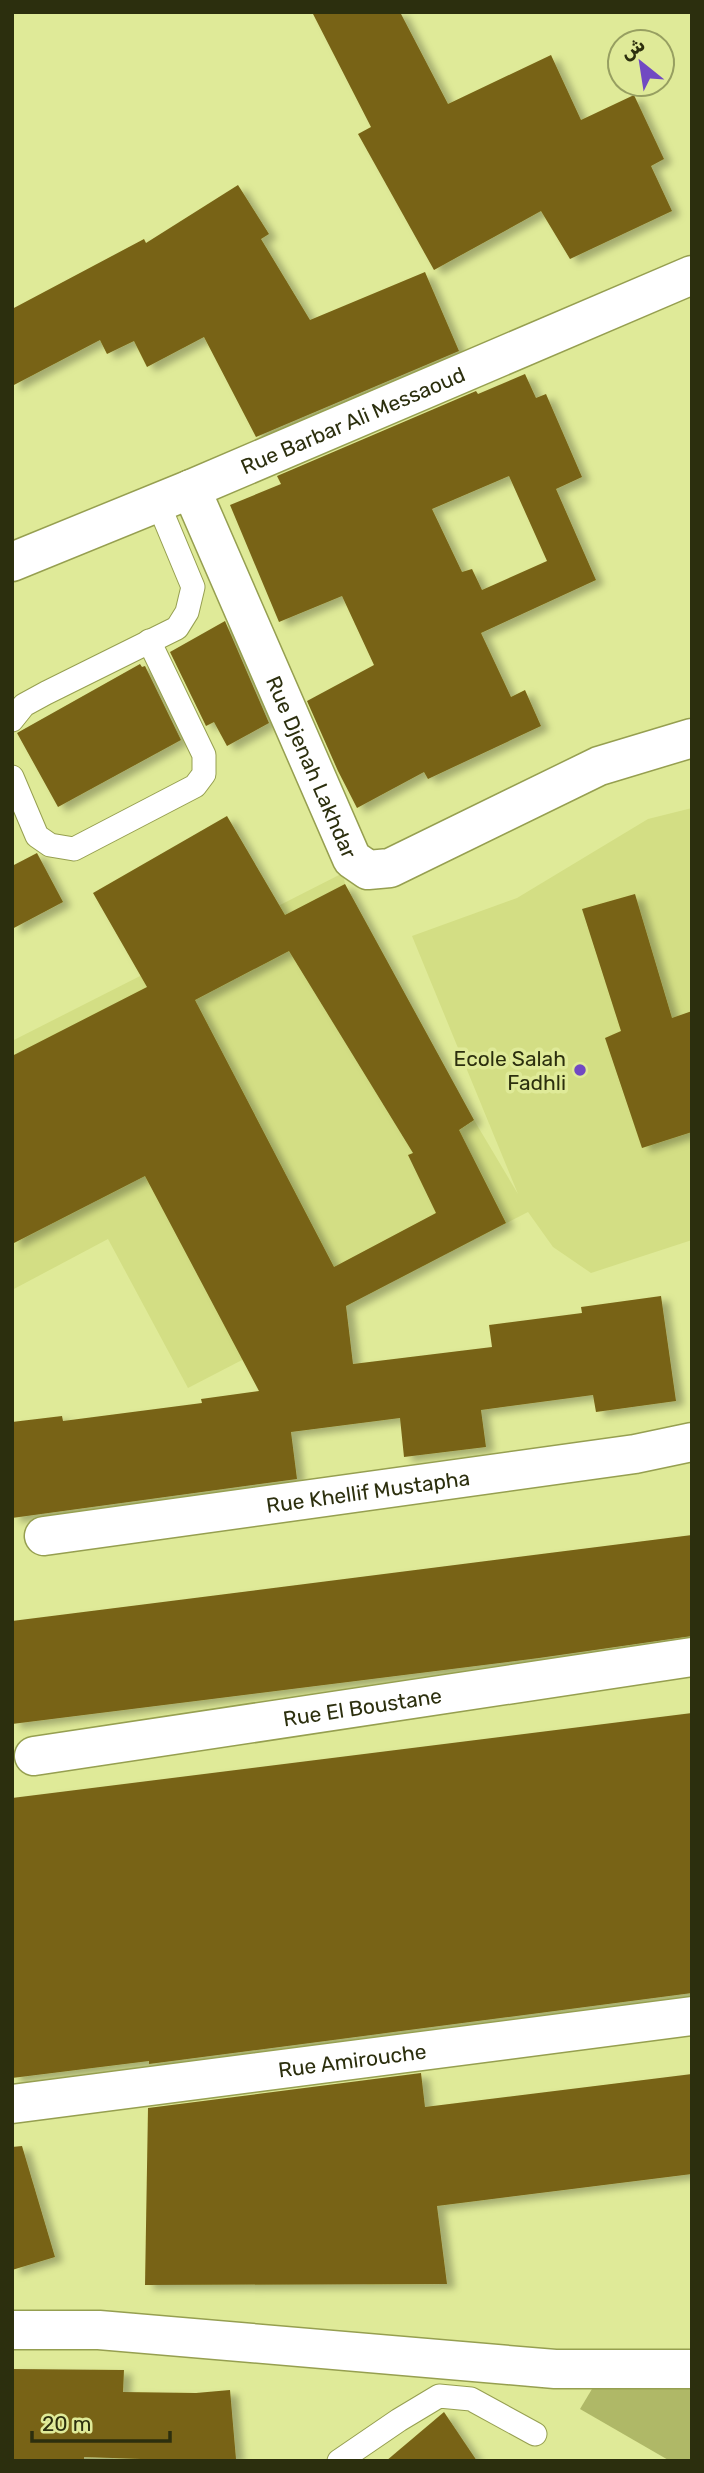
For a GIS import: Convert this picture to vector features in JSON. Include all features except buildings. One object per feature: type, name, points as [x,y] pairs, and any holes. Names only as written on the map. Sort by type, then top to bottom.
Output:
[{"type":"street","name":"Rue Barbar Ali Messaoud","points":[[12,562],[174,496],[692,275]]},
{"type":"street","name":"Rue Djenah Lakhdar","points":[[174,496],[352,859],[368,870],[390,868],[599,766],[692,738]]},
{"type":"street","name":"Rue Khellif Mustapha","points":[[44,1536],[635,1454],[692,1442]]},
{"type":"street","name":"Rue El Boustane","points":[[34,1756],[692,1657]]},
{"type":"street","name":"Rue Amirouche","points":[[12,2104],[692,2016]]},
{"type":"street","points":[[12,2330],[99,2330],[555,2369],[692,2369]]},
{"type":"lane","points":[[12,720],[24,705],[177,628],[187,612],[193,587],[174,496]]},
{"type":"lane","points":[[12,777],[37,836],[50,845],[74,849],[195,786],[204,774],[204,755],[149,641]]},
{"type":"lane","points":[[339,2461],[439,2396],[471,2399],[535,2434]]},
{"type":"shaded area","points":[[692,808],[692,1240],[591,1273],[553,1247],[528,1212],[188,1388],[108,1239],[12,1290],[12,1041],[343,873],[345,884],[474,1120],[518,1194],[412,936],[517,898],[648,819]]},
{"type":"shaded area","points":[[692,2372],[692,2461],[670,2461],[580,2409],[598,2379]]},
{"type":"place","name":"Ecole Salah Fadhli","points":[[580,1070]]}]
